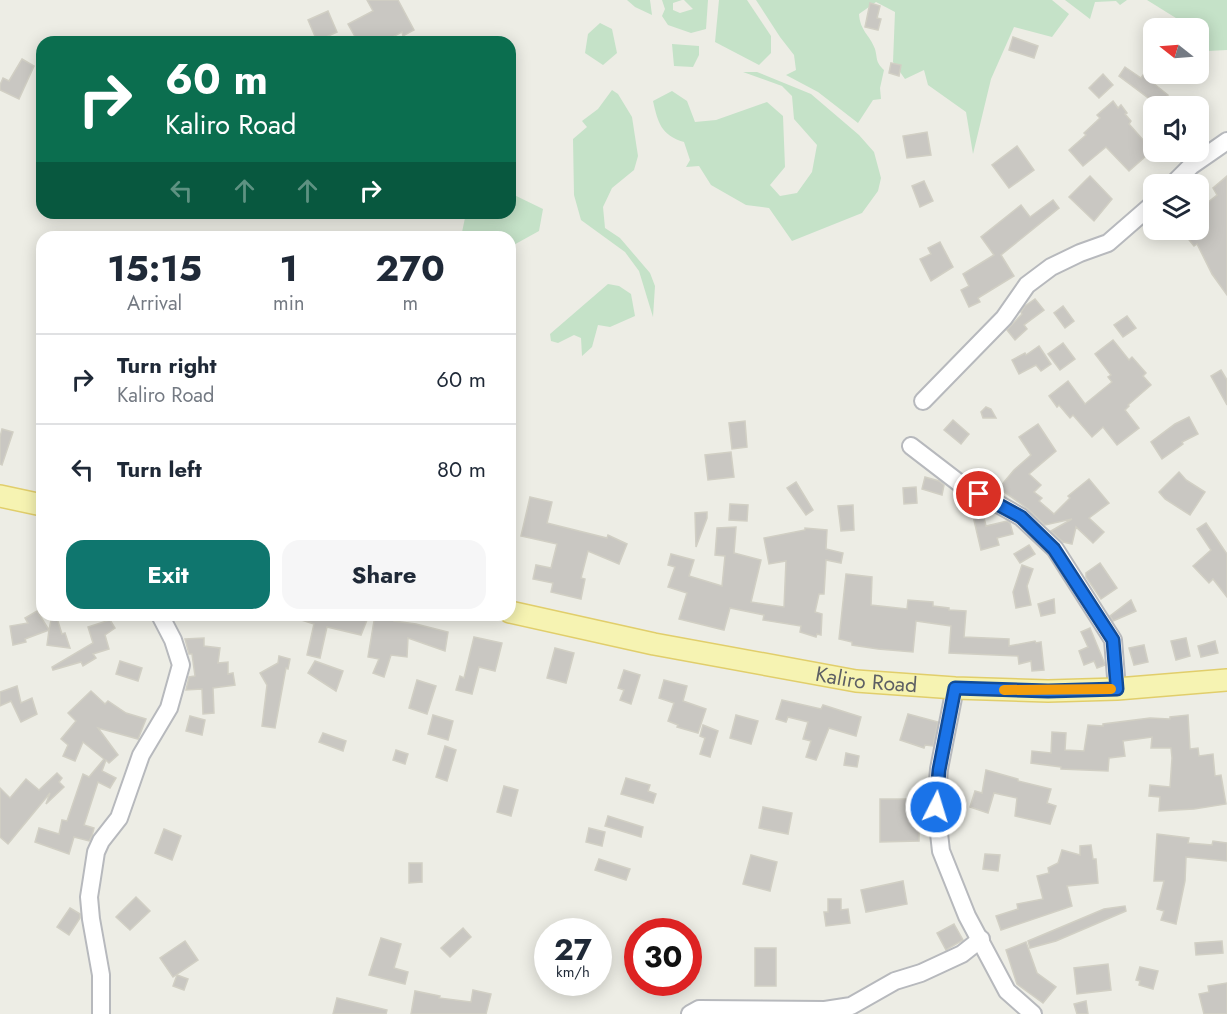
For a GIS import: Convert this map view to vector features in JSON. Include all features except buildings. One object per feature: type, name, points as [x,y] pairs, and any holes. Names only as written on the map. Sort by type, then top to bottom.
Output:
[{"type":"main road","points":[[0,496],[36,504]]},
{"type":"main road","name":"Kaliro Road","points":[[516,613],[654,644],[856,681],[955,688],[1048,691],[1117,689],[1227,680]]},
{"type":"street","points":[[1183,174],[1227,141]]},
{"type":"street","points":[[923,401],[1004,318],[1027,285],[1051,267],[1108,243],[1143,213]]},
{"type":"street","points":[[911,446],[967,489],[1021,517],[1054,549],[1113,640],[1117,689]]},
{"type":"street","points":[[101,1014],[101,975],[89,897],[96,852],[101,841],[119,818],[141,755],[169,708],[181,665],[173,640],[163,621]]},
{"type":"street","points":[[955,688],[939,770],[936,807],[941,851],[967,916],[1007,991],[1033,1014]]},
{"type":"street","points":[[690,1014],[699,1009],[825,1010],[851,1006],[895,981],[921,973],[962,954],[981,939]]},
{"type":"green space","points":[[627,0],[650,0],[652,15],[635,7]]},
{"type":"green space","points":[[662,0],[682,0],[673,3],[673,10],[680,13],[693,9],[684,0],[708,0],[706,29],[691,33],[668,25],[662,16],[665,9]]},
{"type":"green space","points":[[719,0],[747,0],[771,36],[771,53],[759,65],[715,42]]},
{"type":"green space","points":[[756,0],[1052,0],[1069,14],[1052,37],[1014,27],[991,79],[973,154],[966,112],[928,85],[924,70],[905,79],[893,62],[895,12],[876,2],[859,14],[861,25],[873,44],[878,62],[884,70],[880,88],[881,99],[873,100],[858,123],[818,92],[786,75],[796,70],[794,55]]},
{"type":"green space","points":[[1065,0],[1127,0],[1120,5],[1116,1],[1095,2],[1090,19]]},
{"type":"green space","points":[[1147,0],[1227,0],[1227,50],[1209,51],[1209,18],[1176,18]]},
{"type":"green space","points":[[600,23],[612,29],[617,53],[603,65],[585,53],[588,34]]},
{"type":"green space","points":[[672,44],[699,46],[699,55],[693,67],[674,66]]},
{"type":"green space","points":[[743,72],[757,72],[811,94],[859,135],[874,152],[881,178],[878,191],[862,213],[792,241],[769,208],[746,205],[711,185],[699,166],[686,167],[690,160],[684,142],[665,132],[653,101],[672,91],[687,101],[695,122],[716,120],[767,102],[783,116],[785,167],[770,185],[780,196],[797,193],[812,172],[817,145],[794,119],[792,96],[782,86]]},
{"type":"green space","points":[[612,90],[618,94],[632,117],[638,156],[634,170],[612,188],[603,207],[605,228],[620,238],[650,273],[655,286],[653,317],[639,271],[625,252],[581,220],[574,195],[573,139],[587,127],[582,121],[598,109]]},
{"type":"green space","points":[[516,196],[543,209],[539,231],[516,244],[516,231],[462,231],[465,219],[516,219]]},
{"type":"green space","points":[[608,284],[619,286],[631,294],[635,316],[610,327],[598,325],[592,347],[582,356],[581,338],[574,335],[558,343],[551,341],[550,334]]},
{"type":"slow traffic","points":[[1004,690],[1111,689]]},
{"type":"route","points":[[936,807],[939,770],[955,688],[1048,691],[1117,689],[1113,640],[1054,549],[1021,517],[979,494]]}]
